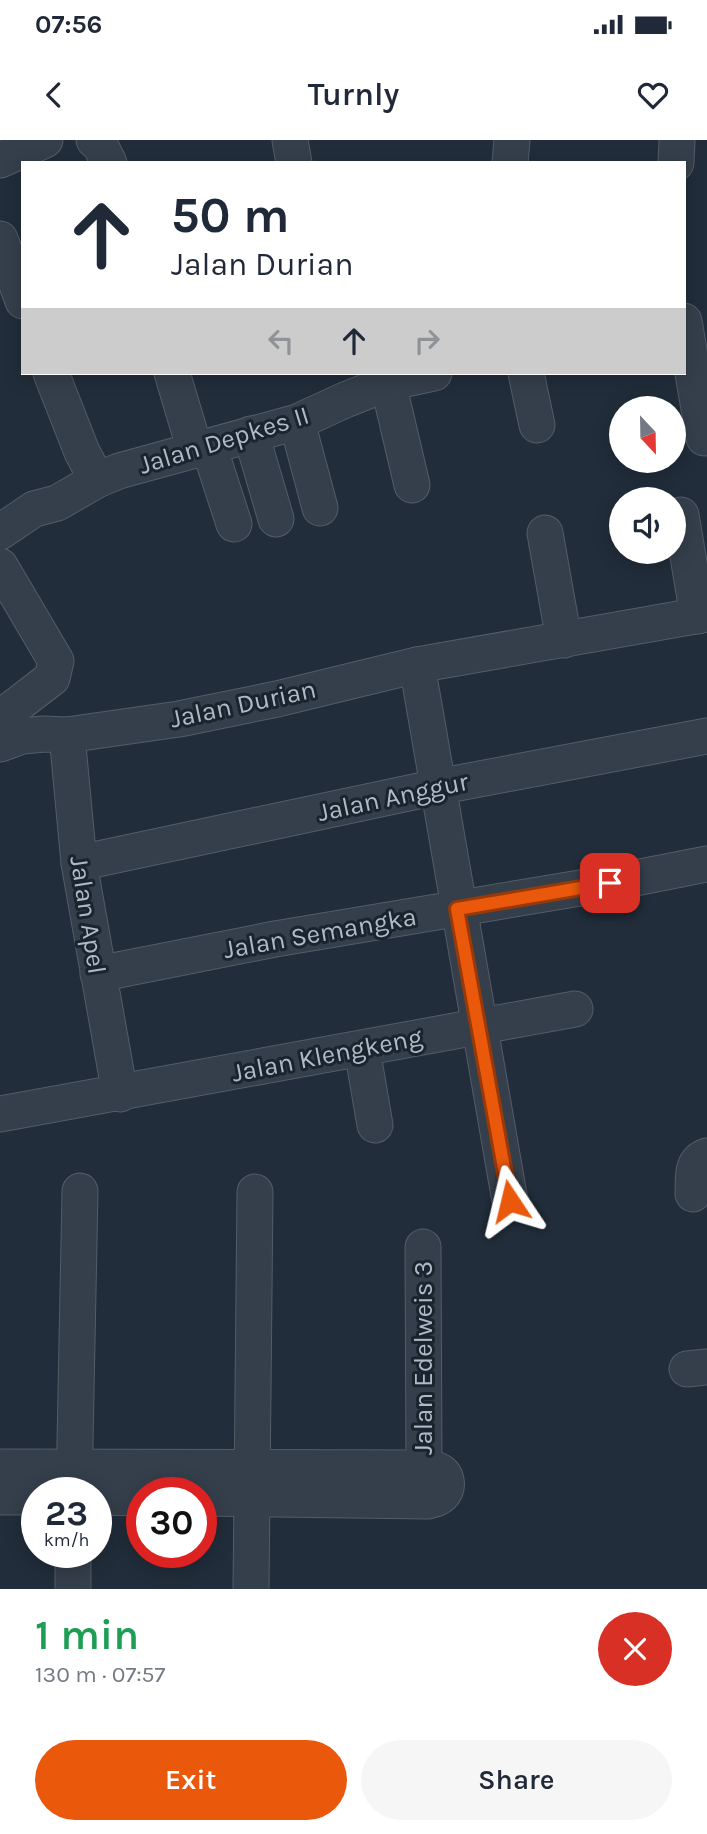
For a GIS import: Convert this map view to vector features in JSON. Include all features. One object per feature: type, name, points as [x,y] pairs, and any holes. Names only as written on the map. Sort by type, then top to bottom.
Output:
[{"type":"street","points":[[0,160],[45,140]]},
{"type":"street","points":[[94,140],[100,145],[108,161]]},
{"type":"street","points":[[289,140],[294,161]]},
{"type":"street","points":[[510,161],[512,140]]},
{"type":"street","points":[[676,161],[677,140]]},
{"type":"street","points":[[0,239],[21,296]]},
{"type":"street","points":[[686,312],[707,309]]},
{"type":"street","points":[[686,332],[704,438]]},
{"type":"street","points":[[52,375],[82,452],[97,480]]},
{"type":"street","points":[[173,375],[233,524]]},
{"type":"street","name":"Jalan Depkes II","points":[[0,532],[34,509],[57,503],[97,480],[297,422],[341,386],[388,383],[425,375]]},
{"type":"street","points":[[526,375],[537,425]]},
{"type":"street","points":[[388,383],[412,485]]},
{"type":"street","points":[[297,422],[320,508]]},
{"type":"street","points":[[251,435],[276,519]]},
{"type":"street","name":"Jalan Depkes II","points":[[0,555],[44,523],[57,503]]},
{"type":"street","points":[[545,533],[564,640]]},
{"type":"street","points":[[686,538],[703,615]]},
{"type":"street","points":[[0,566],[56,661],[52,678],[0,718]]},
{"type":"street","name":"Jalan Durian","points":[[0,744],[22,736],[67,736],[216,711],[417,665],[703,615]]},
{"type":"street","points":[[417,665],[457,909],[510,1201]]},
{"type":"street","name":"Jalan Apel","points":[[67,736],[79,863],[120,1094]]},
{"type":"street","name":"Jalan Anggur","points":[[79,863],[437,787],[707,736]]},
{"type":"street","name":"Jalan Semangka","points":[[98,974],[275,939],[707,864]]},
{"type":"street","name":"Jalan Klengkeng","points":[[0,1114],[575,1009]]},
{"type":"street","points":[[362,1049],[375,1125]]},
{"type":"street","points":[[694,1194],[695,1166],[697,1161],[707,1156]]},
{"type":"street","points":[[74,1477],[79,1191]]},
{"type":"street","points":[[250,1589],[255,1192]]},
{"type":"street","name":"Jalan Edelweis 3","points":[[250,1483],[426,1485],[424,1247]]},
{"type":"street","points":[[0,1467],[57,1477]]},
{"type":"street","points":[[112,1481],[250,1483]]},
{"type":"street","points":[[217,1493],[250,1483]]},
{"type":"street","points":[[0,1497],[21,1497]]},
{"type":"street","points":[[73,1568],[73,1589]]},
{"type":"route","points":[[510,1201],[457,909],[610,883]]}]
